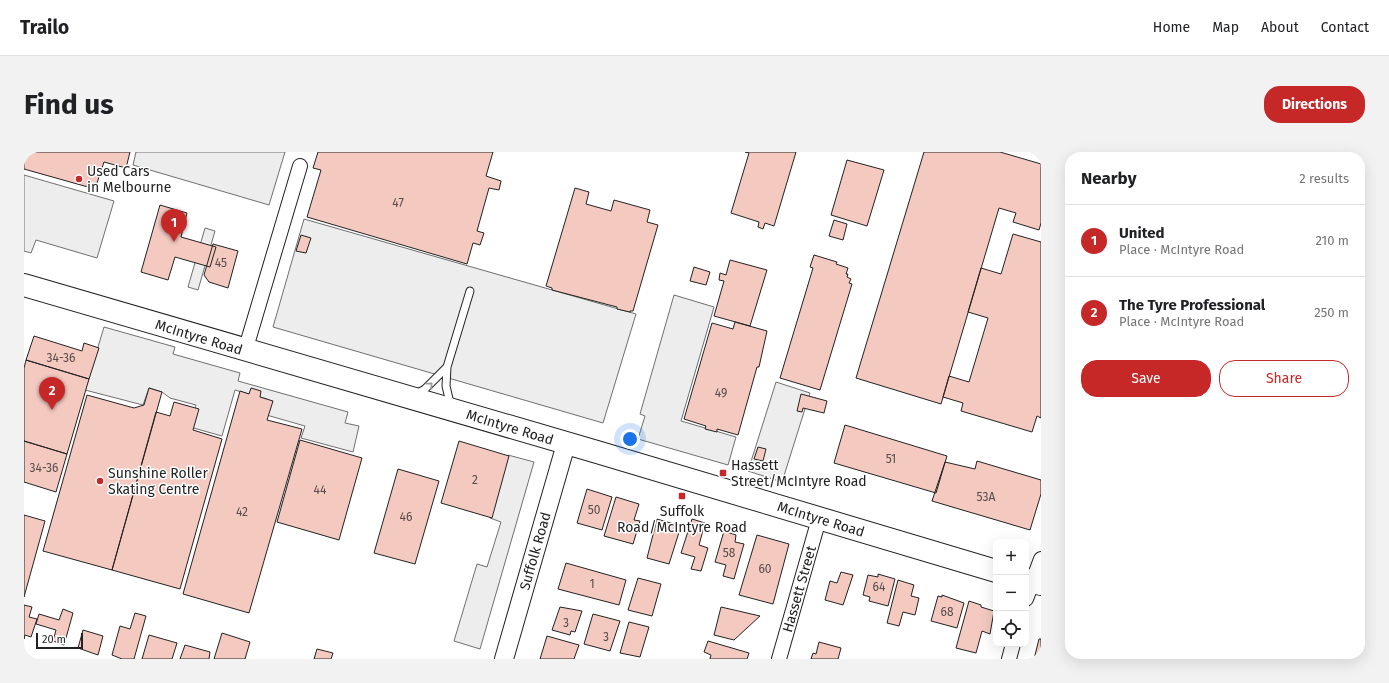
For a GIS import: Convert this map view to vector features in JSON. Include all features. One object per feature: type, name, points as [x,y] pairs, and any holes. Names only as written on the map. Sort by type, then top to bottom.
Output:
[{"type":"main road","name":"McIntyre Road","points":[[24,285],[993,570]]},
{"type":"street","points":[[245,351],[300,166]]},
{"type":"street","name":"Suffolk Road","points":[[504,659],[566,444]]},
{"type":"street","name":"Hassett Street","points":[[779,659],[819,519]]},
{"type":"street","points":[[1031,586],[1041,559]]},
{"type":"street","points":[[1009,659],[1012,647]]},
{"type":"lane","points":[[452,410],[446,386],[447,367],[470,291]]},
{"type":"lane","points":[[409,398],[425,389],[447,367]]},
{"type":"shaded area","points":[[136,152],[285,152],[269,205],[133,165]]},
{"type":"shaded area","points":[[24,175],[114,201],[97,258],[36,240],[31,253],[24,251]]},
{"type":"shaded area","points":[[304,219],[636,314],[603,423],[273,327]]},
{"type":"shaded area","points":[[205,228],[215,231],[198,290],[188,287]]},
{"type":"shaded area","points":[[674,295],[714,307],[681,421],[736,437],[728,465],[638,439],[645,416],[640,414]]},
{"type":"shaded area","points":[[104,327],[175,347],[173,354],[240,373],[238,381],[348,412],[345,423],[359,426],[353,452],[301,438],[305,426],[263,414],[267,399],[235,390],[222,436],[190,427],[196,405],[170,398],[162,392],[149,388],[143,405],[85,390]]},
{"type":"shaded area","points":[[776,382],[810,393],[782,482],[748,471]]},
{"type":"shaded area","points":[[508,455],[534,462],[480,649],[454,641],[477,564],[487,567],[501,522],[490,518]]},
{"type":"building","name":"Used Cars in Melbourne","points":[[24,152],[130,152],[126,168],[104,162],[95,189],[24,169]]},
{"type":"building","points":[[318,152],[493,152],[486,176],[501,181],[499,190],[489,188],[477,231],[484,233],[480,245],[473,243],[467,264],[307,217],[321,170],[313,168]]},
{"type":"building","points":[[745,152],[796,152],[774,226],[765,223],[763,229],[758,227],[759,222],[731,213],[749,153]]},
{"type":"building","points":[[924,152],[1000,152],[1041,164],[1041,223],[1039,230],[1013,222],[1016,213],[999,208],[941,404],[856,378]]},
{"type":"building","points":[[847,160],[884,170],[867,226],[831,215]]},
{"type":"building","points":[[575,188],[589,192],[586,204],[611,211],[614,200],[650,210],[647,222],[658,225],[633,311],[630,312],[617,309],[617,307],[552,290],[552,288],[546,286]]},
{"type":"building","points":[[160,205],[187,213],[181,237],[216,247],[210,267],[175,257],[168,280],[141,272]]},
{"type":"building","points":[[834,220],[847,224],[843,240],[829,236]]},
{"type":"building","points":[[1013,234],[1041,242],[1041,418],[1037,416],[1032,432],[961,411],[963,403],[943,397],[949,376],[969,382],[988,318],[968,312],[981,268],[1001,274]]},
{"type":"building","points":[[301,235],[311,238],[306,253],[296,251]]},
{"type":"building","points":[[213,244],[238,251],[228,288],[209,282],[204,275]]},
{"type":"building","points":[[814,255],[837,262],[836,264],[848,268],[846,274],[848,274],[847,277],[851,279],[849,283],[852,284],[820,390],[780,378],[813,268],[810,267]]},
{"type":"building","points":[[730,260],[767,270],[750,326],[714,316],[724,281],[719,280],[720,273],[726,275]]},
{"type":"building","points":[[694,267],[710,272],[706,285],[690,281]]},
{"type":"building","points":[[735,322],[767,331],[759,367],[757,367],[738,435],[717,429],[717,432],[705,429],[706,426],[684,419],[712,323],[733,329]]},
{"type":"building","points":[[34,336],[82,351],[84,343],[99,348],[89,379],[26,360]]},
{"type":"building","points":[[26,360],[89,379],[67,454],[24,441],[24,368]]},
{"type":"building","name":"Sunshine Roller Skating Centre","points":[[149,388],[162,392],[112,570],[43,551],[87,395],[134,408],[144,405]]},
{"type":"building","points":[[251,388],[261,391],[260,397],[273,401],[267,420],[302,429],[249,613],[183,594],[240,391],[249,394]]},
{"type":"building","points":[[801,394],[827,401],[824,413],[803,408],[802,412],[797,411]]},
{"type":"building","points":[[174,402],[199,409],[193,430],[222,439],[180,589],[112,570],[156,412],[170,416]]},
{"type":"building","points":[[845,425],[947,456],[936,493],[834,463]]},
{"type":"building","points":[[300,440],[362,458],[339,540],[277,522]]},
{"type":"building","points":[[24,441],[67,454],[56,492],[24,482]]},
{"type":"building","points":[[459,441],[509,456],[492,518],[441,503]]},
{"type":"building","points":[[758,447],[766,449],[763,461],[754,459]]},
{"type":"building","points":[[977,461],[1041,480],[1041,494],[1030,530],[932,501],[945,462],[975,469]]},
{"type":"building","points":[[398,469],[439,481],[415,564],[374,553]]},
{"type":"building","points":[[587,489],[612,497],[602,530],[577,523]]},
{"type":"building","points":[[616,497],[639,504],[634,520],[640,521],[633,544],[604,536]]},
{"type":"building","points":[[24,515],[45,521],[24,597]]},
{"type":"building","points":[[657,519],[681,526],[669,564],[647,558]]},
{"type":"building","points":[[692,519],[705,523],[699,545],[708,548],[701,571],[691,569],[695,557],[681,553]]},
{"type":"building","points":[[724,531],[736,535],[735,542],[744,544],[734,579],[723,576],[726,565],[715,562]]},
{"type":"building","points":[[757,535],[789,544],[773,604],[739,595]]},
{"type":"building","points":[[566,563],[626,580],[619,605],[558,589]]},
{"type":"building","points":[[841,572],[853,575],[843,605],[825,600],[830,581],[837,583]]},
{"type":"building","points":[[878,574],[895,579],[888,606],[869,601],[870,597],[863,595],[868,575],[878,577]]},
{"type":"building","points":[[638,578],[661,584],[652,616],[628,610]]},
{"type":"building","points":[[898,580],[914,585],[911,596],[919,598],[915,615],[903,612],[899,626],[887,623]]},
{"type":"building","points":[[942,595],[964,603],[957,628],[931,621],[938,596],[942,597]]},
{"type":"building","points":[[969,601],[993,611],[990,634],[982,631],[976,653],[956,648]]},
{"type":"building","points":[[24,605],[32,607],[29,617],[37,619],[31,637],[25,635],[24,639]]},
{"type":"building","points":[[560,607],[582,611],[575,632],[571,631],[570,635],[552,630]]},
{"type":"building","points":[[721,607],[760,616],[734,640],[714,635]]},
{"type":"building","points":[[63,609],[73,613],[64,645],[53,641],[56,630],[36,624],[39,614],[59,620]]},
{"type":"building","points":[[135,613],[146,616],[134,659],[122,659],[112,655],[120,626],[130,629]]},
{"type":"building","points":[[593,614],[620,621],[610,651],[584,644]]},
{"type":"building","points":[[629,622],[649,627],[640,657],[620,653]]},
{"type":"building","points":[[83,630],[103,636],[98,655],[78,648]]},
{"type":"building","points":[[222,633],[250,642],[245,659],[214,659]]},
{"type":"building","points":[[149,635],[177,643],[172,659],[142,659]]},
{"type":"building","points":[[547,636],[579,645],[574,659],[540,659]]},
{"type":"building","points":[[1039,639],[1041,639],[1041,659],[1034,659]]},
{"type":"building","points":[[708,641],[749,653],[747,659],[710,659],[711,655],[704,652]]},
{"type":"building","points":[[819,642],[841,648],[838,659],[811,659],[813,653],[816,654]]},
{"type":"building","points":[[185,645],[210,652],[209,659],[180,659]]},
{"type":"building","points":[[317,649],[333,653],[331,659],[314,659]]},
{"type":"place","name":"Used Cars in Melbourne","points":[[79,179]]},
{"type":"place","name":"United","points":[[174,242]]},
{"type":"place","name":"The Tyre Professional","points":[[52,410]]},
{"type":"place","name":"Hassett Street/McIntyre Road","points":[[723,473]]},
{"type":"place","name":"Sunshine Roller Skating Centre","points":[[100,481]]},
{"type":"place","name":"Suffolk Road/McIntyre Road","points":[[682,496]]}]
